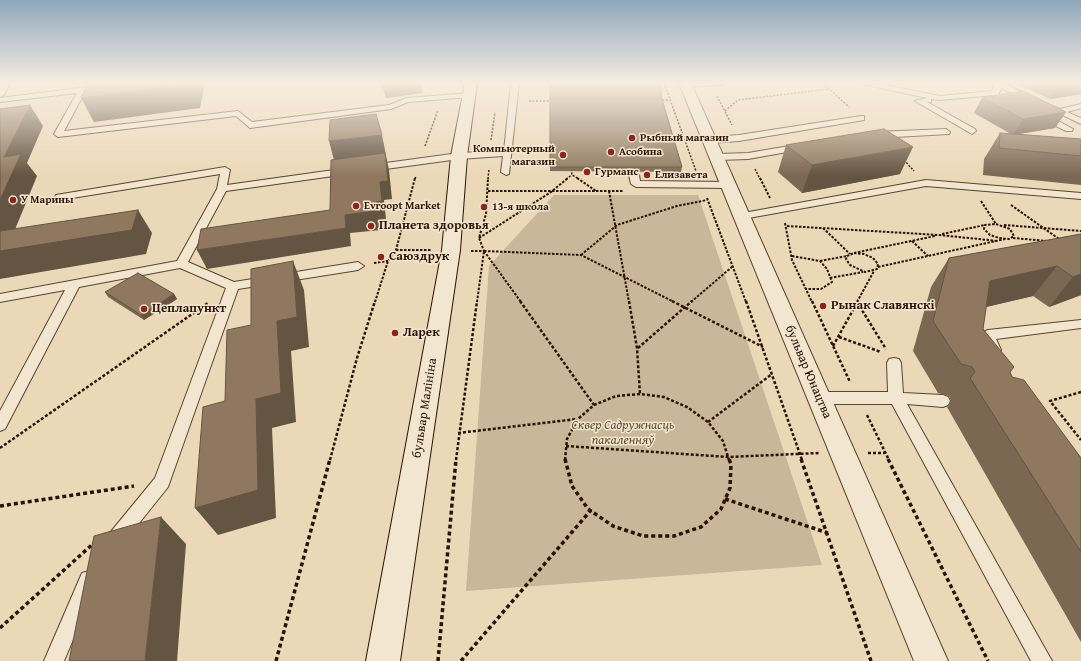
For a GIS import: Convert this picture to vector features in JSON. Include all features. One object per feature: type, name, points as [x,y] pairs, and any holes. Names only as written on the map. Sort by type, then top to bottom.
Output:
[{"type":"main road","name":"бульвар Малініна","points":[[384,661],[451,250],[459,156],[466,114]]},
{"type":"main road","name":"бульвар Юнацтва","points":[[693,114],[714,148],[930,661]]},
{"type":"lane","points":[[69,114],[58,134],[231,114]]},
{"type":"lane","points":[[239,114],[250,125],[337,114]]},
{"type":"lane","points":[[506,172],[512,114]]},
{"type":"lane","points":[[942,114],[972,131]]},
{"type":"lane","points":[[1038,114],[1069,129]]},
{"type":"lane","points":[[1066,114],[1081,121]]},
{"type":"lane","points":[[714,148],[739,138],[861,118]]},
{"type":"lane","points":[[864,137],[946,132]]},
{"type":"lane","points":[[714,148],[748,156],[810,146]]},
{"type":"lane","points":[[222,188],[459,156],[508,153]]},
{"type":"lane","points":[[60,197],[225,170],[222,188],[181,264]]},
{"type":"lane","points":[[634,175],[636,184],[701,184],[736,200],[777,211],[926,183],[1081,196]]},
{"type":"lane","points":[[0,298],[181,264],[233,286],[358,266]]},
{"type":"lane","points":[[0,425],[74,283]]},
{"type":"lane","points":[[103,544],[162,482],[233,286]]},
{"type":"lane","points":[[999,362],[988,335],[1081,324]]},
{"type":"lane","points":[[892,359],[896,398],[1042,661]]},
{"type":"lane","points":[[819,398],[896,398],[943,401]]},
{"type":"lane","points":[[54,661],[94,569]]},
{"type":"path","points":[[276,661],[357,358],[388,261],[396,250],[420,161],[436,114]]},
{"type":"path","points":[[683,114],[701,184],[763,347],[871,661]]},
{"type":"path","points":[[726,114],[739,138]]},
{"type":"path","points":[[748,156],[777,211],[787,226],[792,256],[805,290],[988,661]]},
{"type":"path","points":[[571,168],[572,175],[596,191]]},
{"type":"path","points":[[479,238],[551,192],[572,175]]},
{"type":"path","points":[[972,187],[996,224]]},
{"type":"path","points":[[989,188],[1041,228],[1064,242],[1057,242]]},
{"type":"path","points":[[488,191],[625,191]]},
{"type":"path","points":[[610,191],[637,348],[640,394]]},
{"type":"path","points":[[582,254],[617,226],[677,206],[708,200],[770,198]]},
{"type":"path","points":[[792,256],[820,261],[985,225],[996,224],[1081,231]]},
{"type":"path","points":[[985,225],[984,229],[990,234],[1004,239]]},
{"type":"path","points":[[1001,225],[1014,234],[1012,238]]},
{"type":"path","points":[[787,226],[998,240]]},
{"type":"path","points":[[823,228],[849,255]]},
{"type":"path","points":[[833,347],[874,271],[878,267],[1004,239],[1012,238],[1049,241]]},
{"type":"path","points":[[912,241],[928,256]]},
{"type":"path","points":[[484,251],[582,254],[626,278],[763,347]]},
{"type":"path","points":[[484,251],[594,405]]},
{"type":"path","points":[[438,661],[458,433],[484,251]]},
{"type":"path","points":[[854,253],[869,256],[876,261],[878,267]]},
{"type":"path","points":[[849,255],[847,262],[865,272]]},
{"type":"path","points":[[805,290],[821,289],[832,282],[827,269],[820,261]]},
{"type":"path","points":[[637,348],[733,266]]},
{"type":"path","points":[[830,278],[874,271]]},
{"type":"path","points":[[0,448],[233,286]]},
{"type":"path","points":[[857,302],[892,359]]},
{"type":"path","points":[[838,337],[892,359]]},
{"type":"path","points":[[708,422],[772,374]]},
{"type":"path","points":[[1081,392],[1050,400],[1081,440]]},
{"type":"path","points":[[640,394],[664,397],[687,407],[708,422],[723,441],[731,464],[730,488],[721,509],[701,527],[674,536],[643,536],[613,526],[591,510],[572,486],[565,462],[567,439],[578,419],[594,405],[616,396],[640,394]]},
{"type":"path","points":[[458,433],[578,419]]},
{"type":"path","points":[[566,446],[728,457],[800,453],[885,453]]},
{"type":"path","points":[[0,506],[162,482]]},
{"type":"path","points":[[725,499],[828,533]]},
{"type":"path","points":[[461,661],[591,510]]},
{"type":"path","points":[[0,628],[103,544]]},
{"type":"green space","name":"Сквер Садружнасць пакаленняў","points":[[554,195],[698,195],[822,565],[466,591],[489,266]]},
{"type":"building","points":[[0,114],[26,114],[4,157],[21,154],[0,200]]},
{"type":"building","points":[[376,114],[382,135],[329,141],[330,120]]},
{"type":"building","points":[[550,114],[666,114],[682,167],[550,167]]},
{"type":"building","points":[[1013,114],[1055,114],[1023,119]]},
{"type":"building","points":[[884,129],[913,147],[812,165],[786,145]]},
{"type":"building","points":[[1000,133],[1081,139],[1081,156],[999,148]]},
{"type":"building","points":[[385,153],[388,181],[380,182],[382,201],[376,202],[376,211],[345,215],[346,228],[197,250],[201,229],[330,210],[331,160]]},
{"type":"building","points":[[138,210],[132,230],[0,251],[0,231]]},
{"type":"building","points":[[1081,234],[1081,274],[1073,277],[1057,266],[990,281],[983,329],[1014,367],[1010,372],[1012,377],[1024,380],[1081,458],[1081,552],[970,378],[975,372],[972,367],[961,364],[933,321],[949,258]]},
{"type":"building","points":[[293,261],[297,317],[277,321],[281,393],[256,399],[258,490],[195,508],[203,407],[225,401],[227,330],[251,325],[251,269]]},
{"type":"building","name":"Цеплапункт","points":[[138,273],[174,294],[141,315],[105,292]]},
{"type":"building","points":[[161,517],[145,661],[69,661],[94,536]]},
{"type":"place","name":"Рыбный магазин","points":[[632,138]]},
{"type":"place","name":"Асобина","points":[[611,152]]},
{"type":"place","name":"Компьютерный магазин","points":[[563,155]]},
{"type":"place","name":"Гурманс","points":[[587,172]]},
{"type":"place","name":"Елизавета","points":[[647,175]]},
{"type":"place","name":"У Марины","points":[[13,200]]},
{"type":"place","name":"Evroopt Market","points":[[356,206]]},
{"type":"place","name":"13-я школа","points":[[484,207]]},
{"type":"place","name":"Планета здоровья","points":[[371,226]]},
{"type":"place","name":"Саюздрук","points":[[381,257]]},
{"type":"place","name":"Рынак Славянскі","points":[[823,306]]},
{"type":"place","name":"Цеплапункт","points":[[144,309]]},
{"type":"place","name":"Ларек","points":[[395,333]]}]
